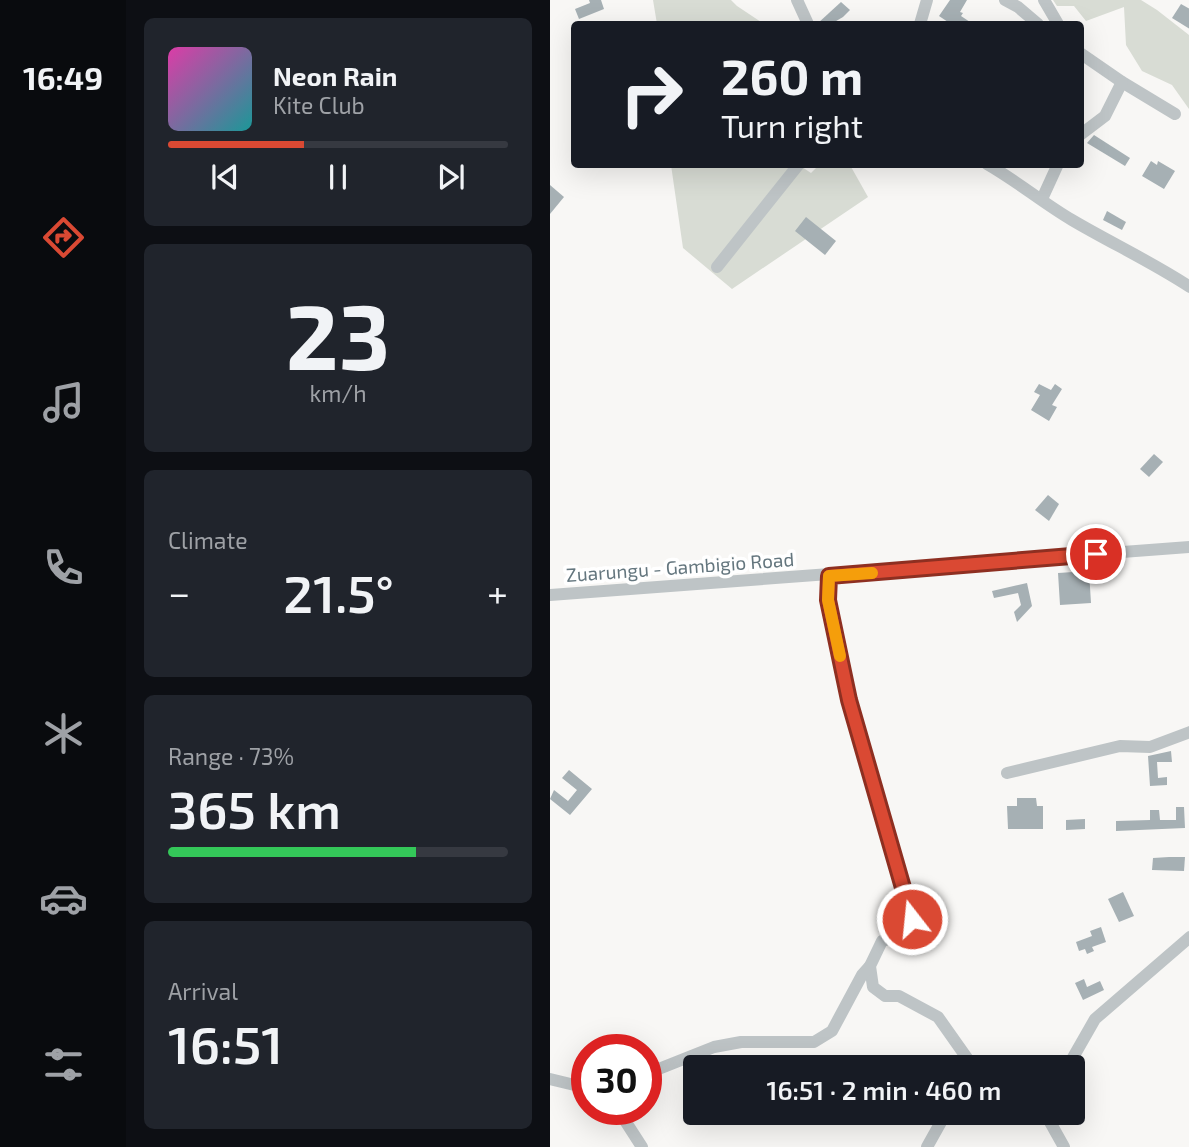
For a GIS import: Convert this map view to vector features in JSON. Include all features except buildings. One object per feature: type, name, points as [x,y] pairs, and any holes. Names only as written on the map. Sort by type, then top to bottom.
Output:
[{"type":"street","points":[[797,0],[807,21]]},
{"type":"street","points":[[921,21],[927,0]]},
{"type":"street","points":[[1005,0],[1020,3],[1035,21]]},
{"type":"street","points":[[1044,0],[1056,21]]},
{"type":"street","points":[[1084,56],[1175,114]]},
{"type":"street","points":[[1084,132],[1105,116],[1122,82]]},
{"type":"street","points":[[717,267],[796,168]]},
{"type":"street","points":[[993,168],[1071,220],[1153,263],[1189,287]]},
{"type":"street","points":[[1042,199],[1056,168]]},
{"type":"street","name":"Zuarungu - Gambigio Road","points":[[550,596],[1189,547]]},
{"type":"street","points":[[662,1068],[714,1047],[741,1042],[814,1042],[832,1031],[882,941],[908,932],[912,919],[849,700],[828,600],[829,576]]},
{"type":"street","points":[[1007,773],[1120,746],[1150,747],[1189,732]]},
{"type":"street","points":[[1074,1055],[1095,1019],[1189,937]]},
{"type":"street","points":[[870,966],[876,992],[885,996],[899,996],[938,1017],[965,1055]]},
{"type":"street","points":[[550,1079],[571,1084]]},
{"type":"street","points":[[628,1125],[642,1147]]},
{"type":"street","points":[[927,1147],[939,1125]]},
{"type":"street","points":[[1052,1125],[1064,1147]]},
{"type":"shaded area","points":[[653,0],[731,0],[760,21],[656,21]]},
{"type":"shaded area","points":[[1053,0],[1141,0],[1189,35],[1189,109],[1172,85],[1142,71],[1126,45],[1124,7],[1086,21],[1074,6],[1057,6]]},
{"type":"shaded area","points":[[671,168],[804,168],[811,173],[816,168],[852,168],[868,197],[732,289],[683,248]]},
{"type":"slow traffic","points":[[840,656],[828,600],[829,576],[872,573]]},
{"type":"route","points":[[912,919],[849,700],[828,600],[829,576],[1096,554]]}]
